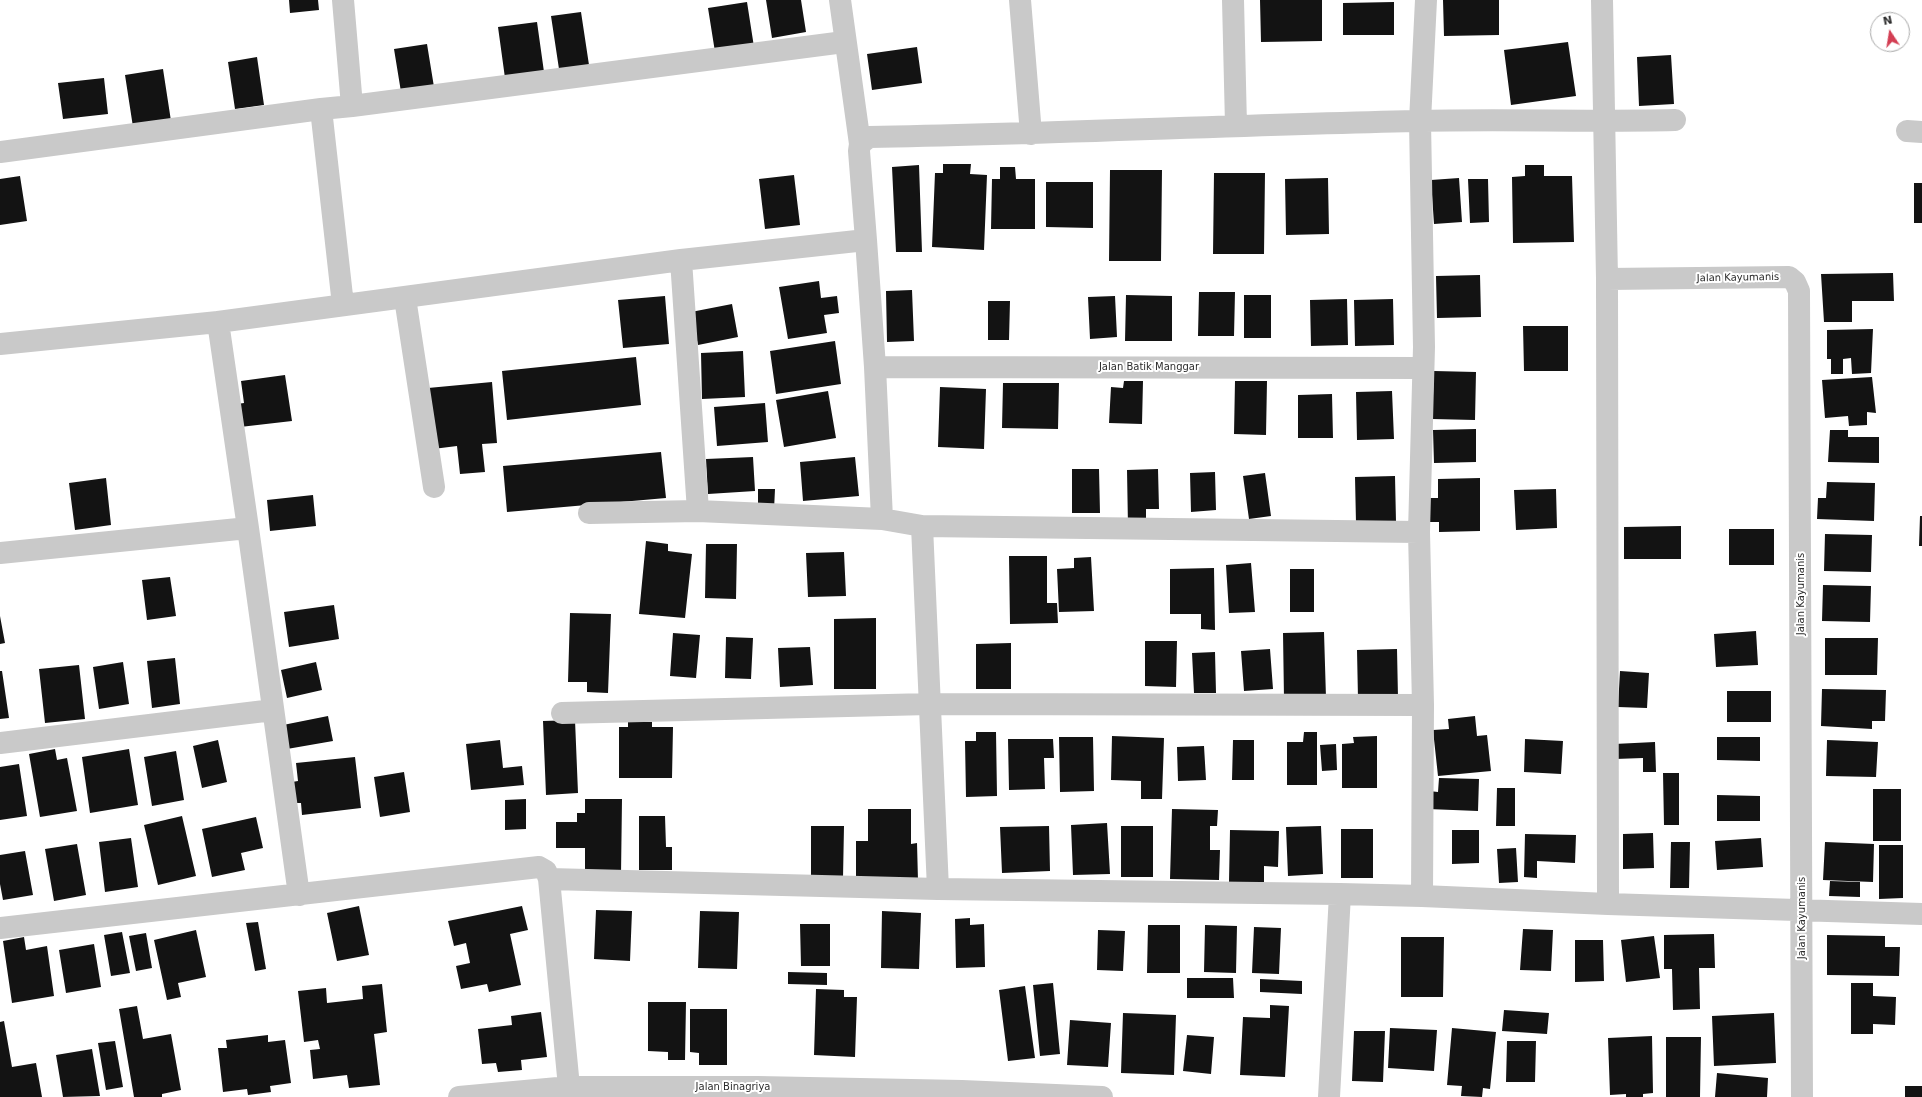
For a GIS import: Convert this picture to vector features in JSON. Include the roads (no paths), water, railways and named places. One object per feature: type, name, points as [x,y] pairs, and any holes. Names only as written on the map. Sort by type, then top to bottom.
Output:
[{"type":"street","points":[[343,0],[352,106]]},
{"type":"street","points":[[840,0],[844,42],[860,144],[859,151],[875,367],[882,519]]},
{"type":"street","points":[[1020,0],[1031,134]]},
{"type":"street","points":[[1233,0],[1236,125]]},
{"type":"street","points":[[1422,896],[1422,705],[1419,532],[1423,368],[1420,121],[1426,0]]},
{"type":"street","points":[[1602,0],[1607,280],[1608,904]]},
{"type":"street","points":[[0,152],[321,108],[352,106],[844,42]]},
{"type":"street","points":[[321,108],[343,305]]},
{"type":"street","points":[[860,144],[869,137],[1031,134],[1236,125],[1420,121],[1603,122],[1676,120]]},
{"type":"street","points":[[0,344],[218,322],[681,260],[866,240]]},
{"type":"street","points":[[681,260],[698,512]]},
{"type":"street","name":"Jalan Kayumanis","points":[[1607,280],[1789,277],[1795,282],[1799,291],[1802,1097]]},
{"type":"street","points":[[405,298],[434,487]]},
{"type":"street","points":[[218,322],[299,895]]},
{"type":"street","name":"Jalan Batik Manggar","points":[[875,367],[1423,368]]},
{"type":"street","points":[[589,513],[698,512],[882,519],[922,526],[1419,532]]},
{"type":"street","points":[[922,526],[938,890]]},
{"type":"street","points":[[0,553],[248,528]]},
{"type":"street","points":[[562,713],[929,704],[1422,705]]},
{"type":"street","points":[[0,744],[273,710]]},
{"type":"street","points":[[0,928],[539,867],[546,871],[548,879],[569,1087]]},
{"type":"street","points":[[548,879],[938,890],[1422,896],[1608,904],[1922,914]]},
{"type":"street","points":[[1330,1097],[1340,894]]},
{"type":"street","name":"Jalan Binagriya","points":[[459,1097],[569,1087],[758,1092],[962,1091],[1102,1097]]}]
